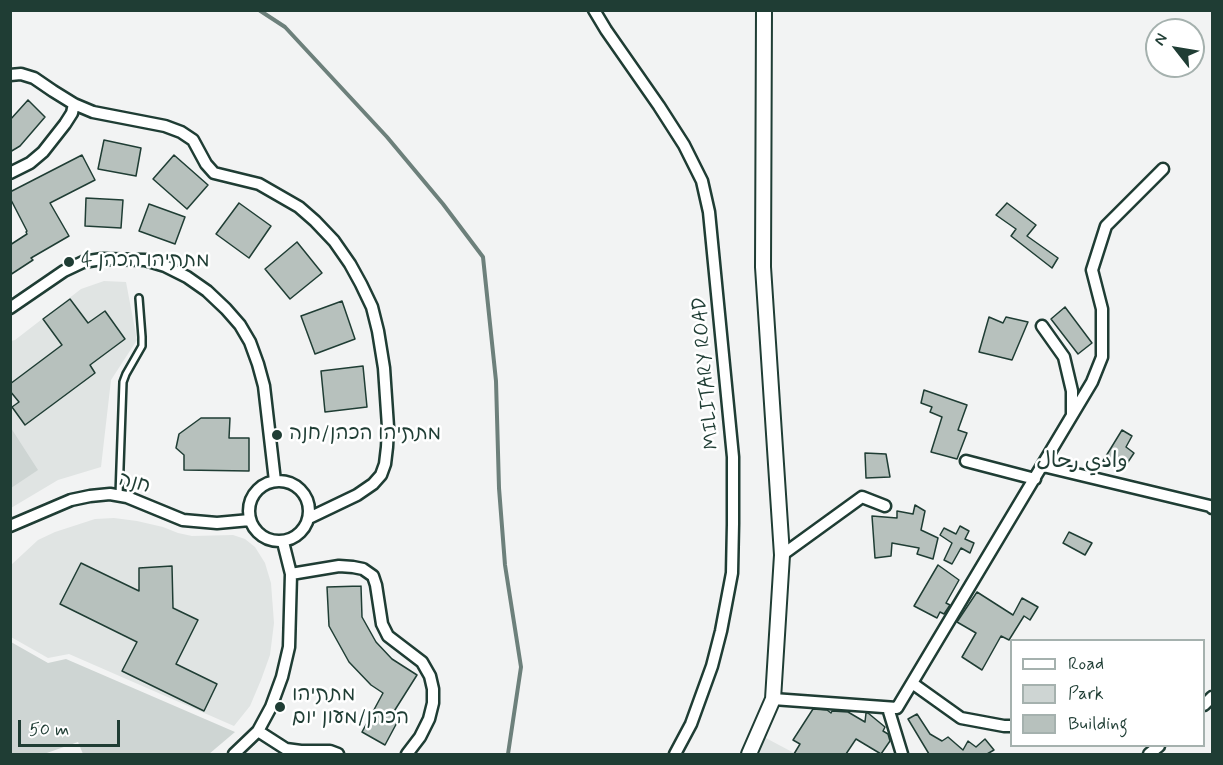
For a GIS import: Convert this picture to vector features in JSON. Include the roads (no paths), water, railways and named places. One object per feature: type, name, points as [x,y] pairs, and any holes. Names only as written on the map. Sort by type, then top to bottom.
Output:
[{"type":"street","name":"MILITARY ROAD","points":[[594,10],[684,145],[702,182],[709,212],[733,457],[732,573],[712,666],[692,724],[675,754]]},
{"type":"street","points":[[749,754],[774,699],[782,555],[763,267],[764,10]]},
{"type":"street","points":[[10,75],[21,74],[34,78],[74,104],[93,112],[165,126],[181,132],[193,140],[206,164],[214,173],[259,184],[299,207],[334,241],[350,264],[372,307],[378,331],[384,368],[388,427],[385,464],[381,475],[373,484],[357,495],[309,518]]},
{"type":"street","points":[[10,173],[30,164],[43,152],[65,124],[72,113],[74,104]]},
{"type":"street","points":[[774,699],[897,708],[1092,382],[1102,357],[1102,309],[1092,270],[1106,226],[1163,169]]},
{"type":"street","points":[[10,308],[64,271],[84,262],[102,259],[145,260],[187,277],[207,291],[226,309],[240,325],[250,342],[264,386],[275,481]]},
{"type":"street","points":[[1042,326],[1064,357],[1072,391],[1072,416]]},
{"type":"street","points":[[966,461],[1035,479]]},
{"type":"street","points":[[1043,466],[1212,508]]},
{"type":"street","points":[[275,481],[288,482],[297,486],[307,498],[310,508],[309,518],[304,529],[293,538],[283,542],[273,541],[259,534],[250,520],[249,510],[256,492],[265,484],[275,481]]},
{"type":"street","name":"חנה","points":[[10,526],[71,500],[110,494],[127,497],[183,520],[218,523],[250,520]]},
{"type":"street","points":[[782,555],[862,497],[885,506]]},
{"type":"street","points":[[234,754],[258,731],[271,707],[282,677],[289,647],[291,574],[283,542]]},
{"type":"street","points":[[291,574],[353,567],[363,569],[373,576],[382,624],[388,636],[422,662],[434,689],[429,719],[420,737],[407,754]]},
{"type":"street","points":[[912,682],[961,718],[1010,726]]},
{"type":"street","points":[[888,708],[902,754]]},
{"type":"street","points":[[258,731],[286,749],[330,751],[338,754]]},
{"type":"lane","points":[[119,495],[123,382],[142,346],[139,298]]},
{"type":"waterway","points":[[259,10],[285,27],[387,137],[443,204],[483,257],[496,381],[499,488],[505,565],[521,667],[508,754]]},
{"type":"place","name":"מתתיהו הכהן 4","points":[[69,262]]},
{"type":"place","name":"מתתיהו הכהן/חנה","points":[[277,435]]},
{"type":"place","name":"מתתיהו הכהן/מעון יום","points":[[280,707]]},
{"type":"district","name":"وادي رحال","points":[[1082,462]]}]
